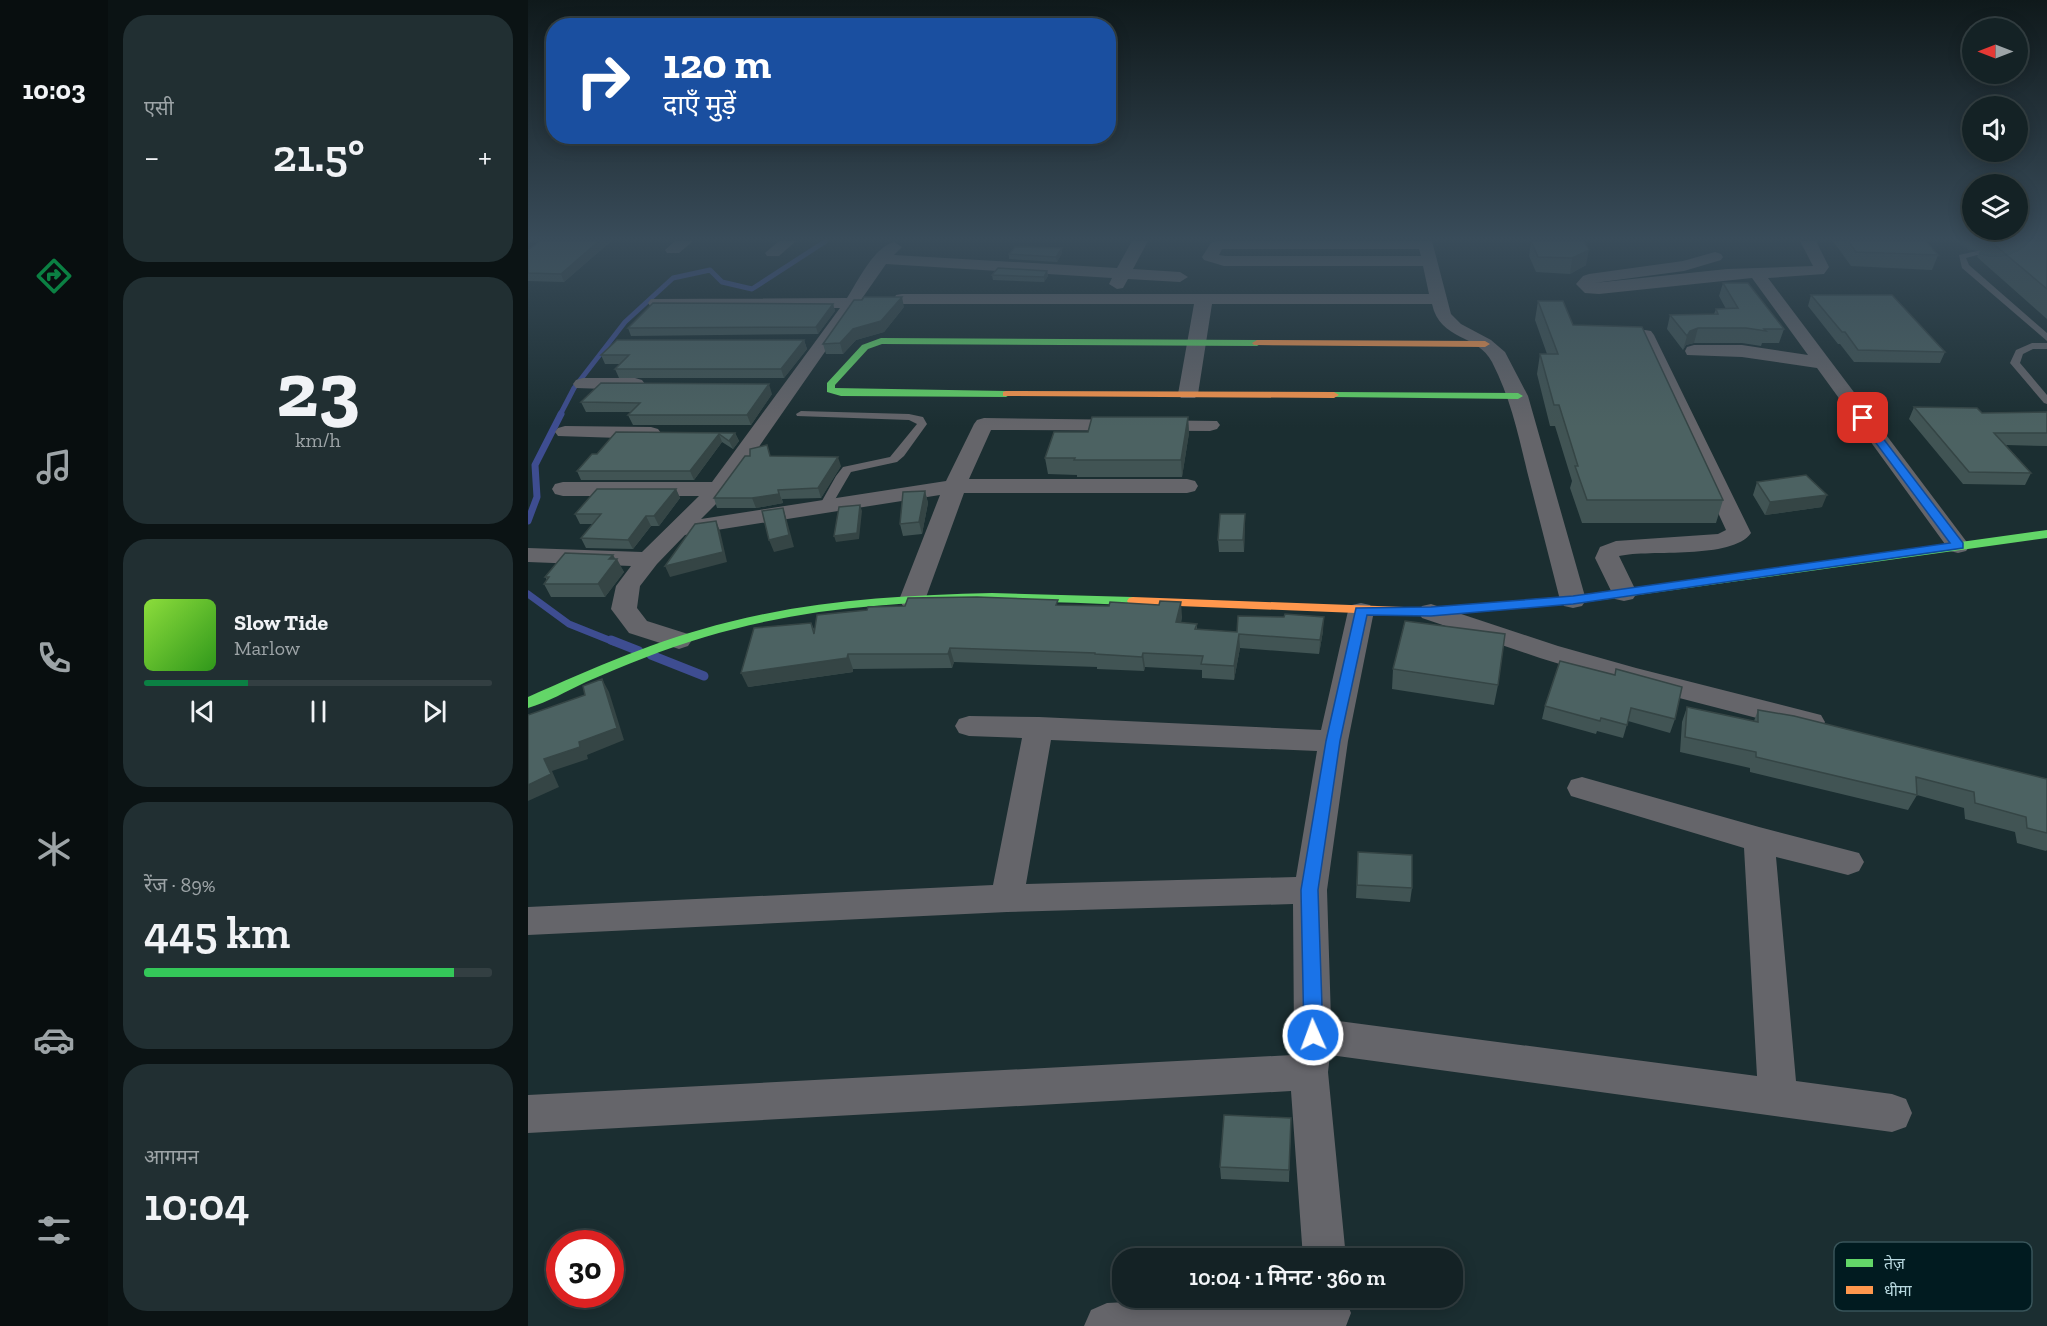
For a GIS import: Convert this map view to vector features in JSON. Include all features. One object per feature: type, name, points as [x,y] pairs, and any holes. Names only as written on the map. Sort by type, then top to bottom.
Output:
[{"type":"street","points":[[657,303],[852,303]]},
{"type":"street","points":[[668,644],[638,627],[624,609],[628,586],[675,529],[718,489],[852,303]]},
{"type":"street","points":[[1188,394],[1203,303]]},
{"type":"street","points":[[1440,303],[1443,316],[1455,328],[1485,344],[1498,356],[1518,396],[1573,600]]},
{"type":"street","points":[[1778,303],[1958,546]]},
{"type":"street","points":[[1624,593],[1607,558],[1608,552],[1616,548],[1723,541],[1739,532],[1644,333]]},
{"type":"street","points":[[801,341],[825,341]]},
{"type":"street","points":[[1485,344],[880,341],[865,347],[830,385],[830,390],[841,393],[1518,396]]},
{"type":"street","points":[[1694,351],[1742,351],[1822,363]]},
{"type":"street","points":[[583,384],[653,384]]},
{"type":"street","points":[[769,385],[792,386]]},
{"type":"street","points":[[979,418],[991,393]]},
{"type":"street","points":[[912,600],[955,486],[984,424],[1210,424]]},
{"type":"street","points":[[565,432],[667,433]]},
{"type":"street","points":[[735,433],[758,433]]},
{"type":"street","points":[[675,529],[824,508],[955,486],[1186,486]]},
{"type":"street","points":[[562,489],[718,489]]},
{"type":"street","points":[[528,703],[610,666],[668,644],[756,618],[809,609],[912,600],[1041,597],[1431,612],[1573,600],[2047,534]]},
{"type":"street","points":[[528,555],[648,559]]},
{"type":"street","points":[[1324,1248],[1309,1072],[1313,1035],[1310,890],[1333,741],[1361,611]]},
{"type":"street","points":[[1431,612],[1549,652],[1635,677],[1841,730]]},
{"type":"street","points":[[969,726],[1039,727],[1333,741]]},
{"type":"street","points":[[1006,898],[1039,727]]},
{"type":"street","points":[[1582,788],[1759,840],[1848,862]]},
{"type":"street","points":[[1759,840],[1778,1098]]},
{"type":"street","points":[[528,921],[1006,898],[1310,890]]},
{"type":"street","points":[[1313,1035],[1892,1113]]},
{"type":"street","points":[[528,1114],[1309,1072]]},
{"type":"street","points":[[1107,1326],[1329,1312]]},
{"type":"lane","points":[[2007,303],[2047,338]]},
{"type":"lane","points":[[2047,346],[2032,346],[2019,352],[2015,363],[2047,401]]},
{"type":"lane","points":[[801,414],[909,417],[919,419],[922,424],[893,460],[847,469],[824,508]]},
{"type":"building","points":[[653,303],[833,304],[816,327],[628,328]]},
{"type":"building","points":[[852,303],[897,303],[881,321],[853,329],[840,343],[823,344]]},
{"type":"building","points":[[1539,303],[1564,303],[1573,325],[1642,327],[1723,500],[1587,500],[1575,466],[1578,466],[1559,405],[1554,405],[1540,354],[1558,354]]},
{"type":"building","points":[[1735,303],[1764,303],[1784,329],[1764,329],[1766,331],[1746,328],[1698,328],[1690,331],[1687,336],[1670,315],[1718,314],[1716,309],[1738,308]]},
{"type":"building","points":[[1818,303],[1899,303],[1945,352],[1858,350],[1845,332],[1842,332]]},
{"type":"building","points":[[617,340],[804,340],[781,369],[615,369],[629,355],[601,355]]},
{"type":"building","points":[[601,383],[769,384],[747,415],[628,415],[640,403],[581,402]]},
{"type":"building","points":[[1914,407],[1977,408],[1982,413],[2047,412],[2047,433],[1994,433],[2031,473],[1969,472]]},
{"type":"building","points":[[1092,417],[1188,417],[1181,460],[1045,458],[1054,432],[1088,432]]},
{"type":"building","points":[[616,432],[735,433],[729,441],[719,434],[690,471],[577,471],[592,454],[597,454]]},
{"type":"building","points":[[767,445],[770,456],[838,457],[818,488],[778,490],[779,494],[752,498],[714,498],[745,456],[750,456],[750,449]]},
{"type":"building","points":[[1806,475],[1827,495],[1770,502],[1757,482]]},
{"type":"building","points":[[597,489],[676,489],[654,516],[646,516],[628,540],[581,538],[601,514],[575,514]]},
{"type":"building","points":[[925,491],[919,522],[900,524],[903,492]]},
{"type":"building","points":[[860,505],[857,533],[834,536],[839,507]]},
{"type":"building","points":[[783,508],[789,535],[769,540],[762,511]]},
{"type":"building","points":[[1220,514],[1245,514],[1243,540],[1218,540]]},
{"type":"building","points":[[716,521],[723,552],[665,566],[695,524]]},
{"type":"building","points":[[565,553],[613,555],[609,559],[617,559],[598,584],[544,584],[549,577],[545,577]]},
{"type":"building","points":[[977,597],[1058,600],[1056,605],[1109,606],[1110,602],[1159,605],[1160,601],[1181,602],[1176,622],[1197,624],[1195,629],[1237,632],[1238,616],[1284,617],[1285,614],[1324,617],[1320,640],[1239,634],[1234,666],[1201,664],[1203,656],[1143,653],[1142,657],[950,648],[948,654],[848,654],[847,658],[741,673],[754,628],[811,623],[814,634],[817,615],[867,610],[868,607],[905,606],[908,598]]},
{"type":"building","points":[[1405,621],[1505,634],[1498,685],[1393,669]]},
{"type":"building","points":[[1560,661],[1615,675],[1616,669],[1682,687],[1675,719],[1631,708],[1627,725],[1601,718],[1600,721],[1545,706]]},
{"type":"building","points":[[602,679],[617,728],[579,742],[580,747],[544,759],[551,774],[528,785],[528,715],[585,695],[583,686]]},
{"type":"building","points":[[1687,707],[1758,722],[1758,710],[1794,716],[2047,779],[2047,833],[2027,828],[2026,817],[1975,803],[1974,792],[1916,777],[1917,795],[1756,757],[1756,752],[1685,737]]},
{"type":"building","points":[[1358,852],[1412,855],[1412,888],[1357,885]]},
{"type":"building","points":[[1224,1115],[1291,1118],[1289,1170],[1220,1167]]},
{"type":"waterway","points":[[560,415],[574,388],[625,322],[646,303]]},
{"type":"waterway","points":[[528,521],[537,497],[535,465],[561,414]]},
{"type":"waterway","points":[[528,594],[569,624],[614,642]]},
{"type":"waterway","points":[[611,640],[639,651]]},
{"type":"waterway","points":[[651,655],[704,676]]},
{"type":"traffic: fast","points":[[1006,394],[841,393],[830,390],[830,385],[865,347],[881,341],[1257,343]]},
{"type":"traffic: fast","points":[[1334,395],[1518,396]]},
{"type":"traffic: fast","points":[[1534,603],[1573,600],[2047,534]]},
{"type":"traffic: fast","points":[[528,703],[669,644],[728,626],[804,610],[851,604],[945,598],[1133,601]]},
{"type":"traffic: slow","points":[[1257,343],[1485,344]]},
{"type":"traffic: slow","points":[[1006,394],[1334,395]]},
{"type":"traffic: slow","points":[[1133,601],[1431,612],[1534,603]]},
{"type":"route","points":[[1313,1035],[1310,890],[1333,741],[1361,611],[1431,612],[1573,600],[1958,546],[1863,418]]}]
